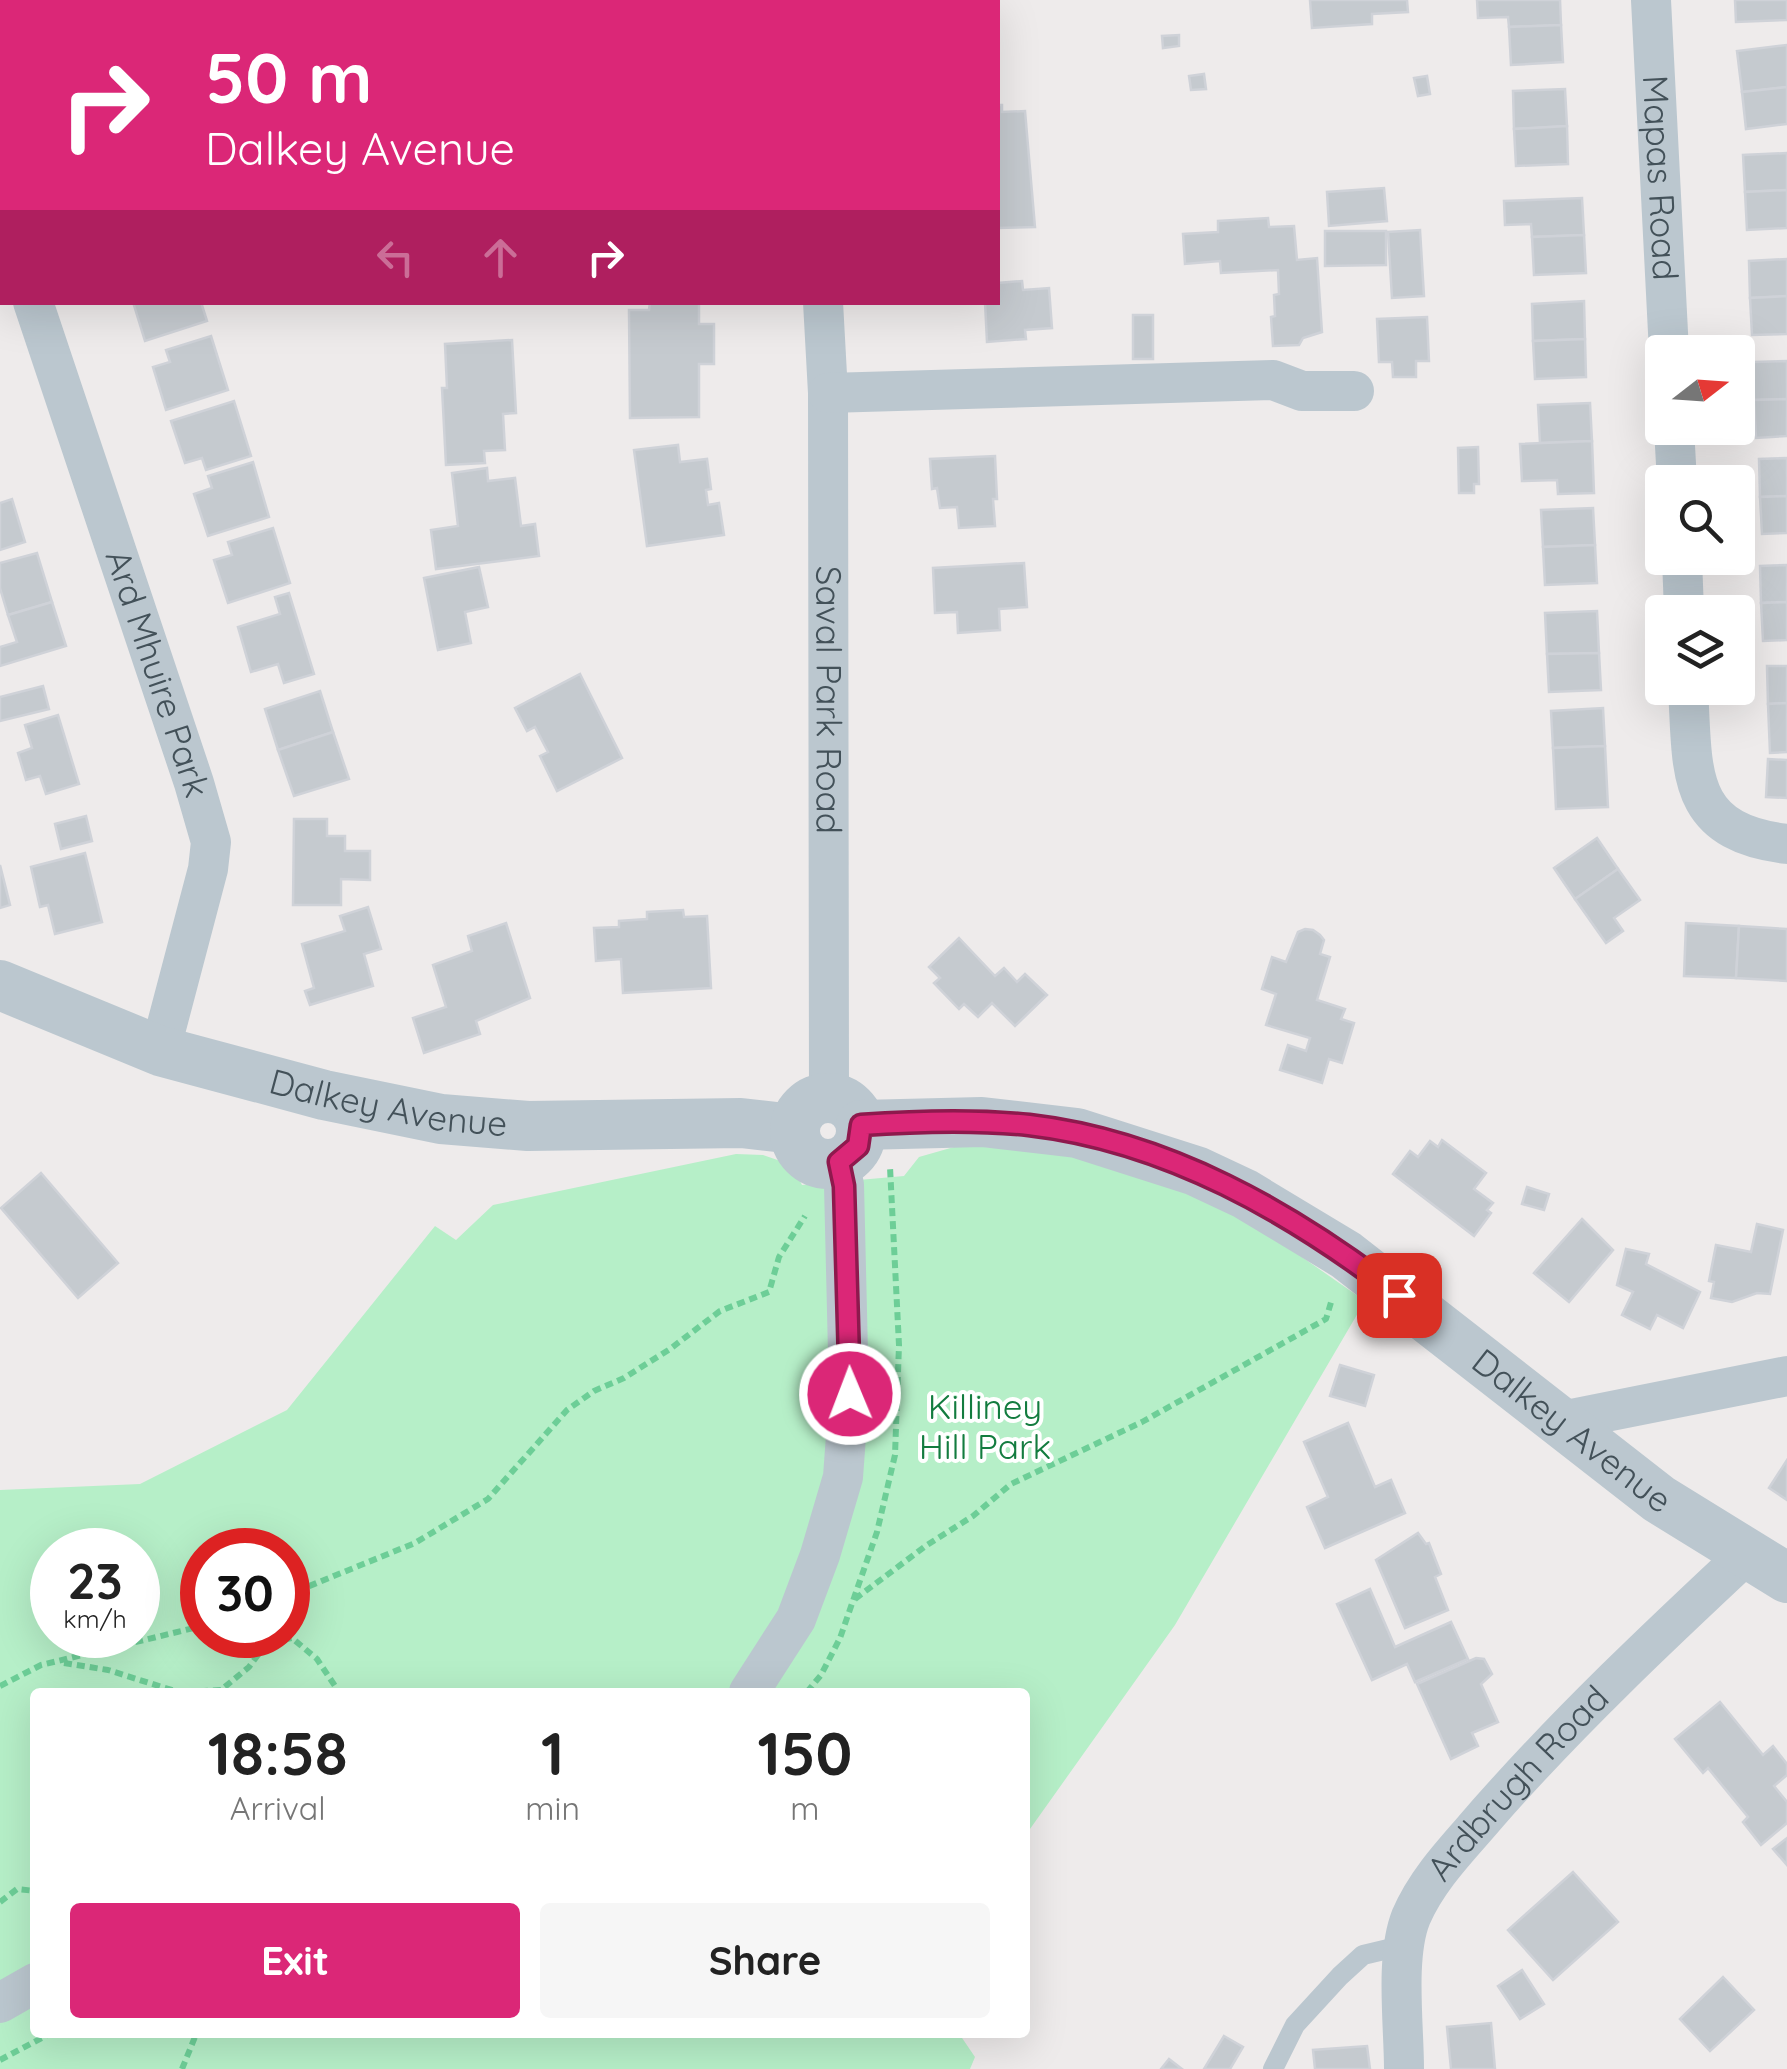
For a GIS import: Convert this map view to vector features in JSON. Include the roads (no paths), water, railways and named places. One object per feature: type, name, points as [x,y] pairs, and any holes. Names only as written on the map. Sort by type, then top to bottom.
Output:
[{"type":"street","name":"Mapas Road","points":[[1651,0],[1668,335]]},
{"type":"street","name":"Ard Mhuire Park","points":[[34,305],[211,842],[208,868],[160,1051]]},
{"type":"street","name":"Saval Park Road","points":[[753,1688],[796,1619],[820,1555],[843,1477],[850,1394],[844,1186],[831,1128],[828,393],[823,305]]},
{"type":"street","points":[[828,393],[1273,380],[1302,391],[1354,391]]},
{"type":"street","points":[[1689,705],[1693,774],[1700,793],[1725,825],[1742,836],[1787,844]]},
{"type":"street","name":"Dalkey Avenue","points":[[0,984],[160,1051],[324,1095],[441,1119],[528,1126],[741,1123],[831,1128],[982,1122],[1077,1133],[1181,1166],[1229,1186],[1346,1255],[1556,1422],[1660,1499],[1767,1566]]},
{"type":"street","points":[[1556,1422],[1787,1376]]},
{"type":"street","name":"Ardbrugh Road","points":[[1404,2069],[1404,1945],[1411,1917],[1426,1889],[1526,1770],[1637,1657],[1767,1566]]},
{"type":"street","points":[[0,2002],[30,1986]]},
{"type":"lane","points":[[1273,2069],[1295,2025],[1362,1955],[1404,1945]]},
{"type":"park label","name":"Killiney Hill Park","points":[[985,1427]]}]
